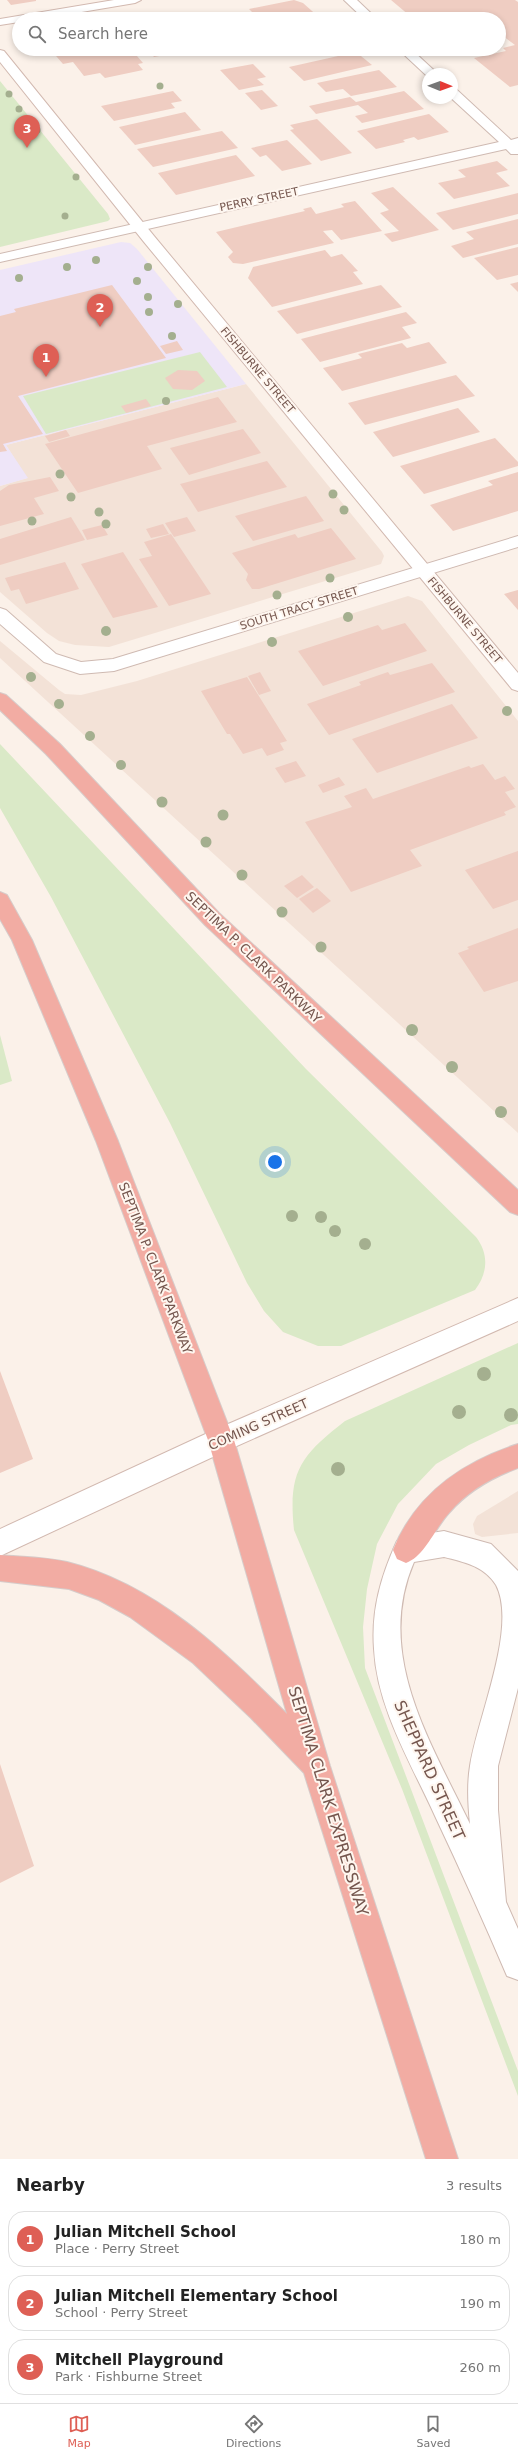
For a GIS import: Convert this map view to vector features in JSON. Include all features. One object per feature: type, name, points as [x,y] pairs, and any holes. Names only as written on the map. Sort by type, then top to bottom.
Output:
[{"type":"highway","name":"SEPTIMA P. CLARK PARKWAY","points":[[0,699],[53,749],[212,920],[518,1205]]},
{"type":"highway","name":"SEPTIMA P. CLARK PARKWAY","points":[[0,900],[22,940],[107,1141],[221,1440]]},
{"type":"highway","name":"SEPTIMA CLARK EXPRESSWAY","points":[[221,1440],[316,1766],[442,2159]]},
{"type":"highway","points":[[406,1550],[429,1514],[456,1486],[492,1464],[518,1456]]},
{"type":"highway","points":[[0,1568],[68,1576],[115,1593],[161,1620],[234,1680],[316,1766]]},
{"type":"street","points":[[61,12],[135,0]]},
{"type":"street","points":[[350,0],[363,12]]},
{"type":"street","points":[[0,22],[12,20]]},
{"type":"street","name":"FISHBURNE STREET","points":[[0,54],[138,226],[518,685]]},
{"type":"street","points":[[412,56],[425,68]]},
{"type":"street","points":[[458,97],[515,146]]},
{"type":"street","name":"PERRY STREET","points":[[0,258],[138,226],[515,146]]},
{"type":"street","name":"SOUTH TRACY STREET","points":[[0,614],[50,658],[80,668],[114,665],[518,541]]},
{"type":"street","name":"COMING STREET","points":[[0,1543],[221,1440],[518,1308]]},
{"type":"street","name":"SHEPPARD STREET","points":[[491,1903],[483,1810],[484,1766],[514,1649],[518,1614],[507,1577],[482,1553],[444,1544],[406,1550],[396,1570],[388,1605],[390,1669],[400,1708],[491,1903],[518,1965]]},
{"type":"shaded area","points":[[121,242],[130,243],[137,249],[246,384],[6,445],[28,478],[0,486],[0,270]]},
{"type":"shaded area","points":[[246,384],[382,552],[384,556],[381,564],[109,647],[75,645],[59,641],[47,633],[0,592],[0,486],[27,478],[6,445]]},
{"type":"shaded area","points":[[408,596],[422,601],[518,721],[518,1133],[0,658],[0,641],[65,694],[81,695],[137,681]]},
{"type":"shaded area","points":[[518,1491],[518,1533],[482,1537],[475,1534],[473,1524],[477,1516]]},
{"type":"green space","points":[[0,81],[108,214],[110,219],[108,221],[0,247]]},
{"type":"green space","points":[[200,352],[227,387],[46,434],[23,396]]},
{"type":"green space","points":[[0,744],[306,1069],[476,1237],[483,1250],[485,1264],[482,1277],[475,1290],[341,1346],[318,1346],[283,1332],[264,1311],[247,1283],[170,1123],[51,897],[0,808]]},
{"type":"green space","points":[[0,1035],[12,1081],[0,1085]]},
{"type":"green space","points":[[518,1343],[518,1424],[511,1425],[469,1445],[436,1464],[398,1504],[377,1544],[367,1589],[363,1627],[365,1668],[518,2071],[518,2096],[402,1789],[294,1530],[293,1493],[300,1467],[317,1445],[345,1421]]},
{"type":"building","points":[[7,0],[36,0],[36,1],[11,5]]},
{"type":"building","points":[[294,0],[303,3],[313,12],[252,12],[249,9]]},
{"type":"building","points":[[391,0],[515,0],[518,2],[518,85],[510,87],[474,58],[483,56],[506,56],[506,47],[515,45],[506,38],[506,12],[405,12]]},
{"type":"building","points":[[56,56],[137,56],[143,63],[138,64],[143,70],[105,78],[100,73],[84,76],[73,62],[63,64]]},
{"type":"building","points":[[338,56],[361,56],[372,65],[304,81],[289,67]]},
{"type":"building","points":[[253,64],[266,77],[257,79],[264,85],[239,90],[220,70]]},
{"type":"building","points":[[379,70],[397,87],[351,96],[343,89],[326,92],[317,83]]},
{"type":"building","points":[[262,90],[278,106],[261,110],[245,93]]},
{"type":"building","points":[[173,91],[182,101],[171,103],[175,108],[114,121],[101,106]]},
{"type":"building","points":[[404,91],[424,109],[362,123],[355,116],[368,113],[358,105],[316,114],[309,106],[350,97],[356,102]]},
{"type":"building","points":[[185,112],[201,130],[135,145],[119,127]]},
{"type":"building","points":[[429,114],[449,132],[418,140],[414,137],[403,140],[405,142],[376,149],[357,131]]},
{"type":"building","points":[[317,119],[352,153],[321,161],[290,130],[294,129],[290,125]]},
{"type":"building","points":[[222,131],[238,148],[153,167],[137,149]]},
{"type":"building","points":[[287,140],[312,164],[282,171],[266,155],[260,157],[251,148]]},
{"type":"building","points":[[236,155],[255,176],[176,195],[158,173]]},
{"type":"building","points":[[497,161],[508,170],[496,173],[510,186],[454,199],[438,183],[466,177],[458,170]]},
{"type":"building","points":[[393,187],[439,230],[392,242],[384,234],[399,231],[380,213],[389,210],[371,193]]},
{"type":"building","points":[[518,193],[518,214],[453,230],[436,213]]},
{"type":"building","points":[[355,201],[382,231],[341,240],[332,230],[323,231],[334,243],[243,264],[233,263],[228,257],[233,252],[216,232],[305,211],[303,209],[311,207],[316,214],[344,207],[341,204]]},
{"type":"building","points":[[518,219],[518,244],[463,258],[451,246],[474,239],[466,232]]},
{"type":"building","points":[[518,247],[518,275],[497,280],[474,258]]},
{"type":"building","points":[[325,250],[331,257],[342,254],[358,271],[353,272],[363,284],[272,307],[248,278],[253,267]]},
{"type":"building","points":[[518,282],[518,292],[510,284]]},
{"type":"building","points":[[112,285],[166,358],[18,396],[43,434],[3,444],[7,451],[0,452],[0,316],[16,312],[14,309]]},
{"type":"building","points":[[381,285],[402,307],[297,334],[277,311]]},
{"type":"building","points":[[406,312],[417,323],[402,327],[411,338],[320,362],[301,339]]},
{"type":"building","points":[[177,341],[183,350],[166,354],[160,346]]},
{"type":"building","points":[[429,342],[447,363],[342,391],[323,368],[362,358],[358,354],[402,343],[407,348]]},
{"type":"building","points":[[178,370],[197,371],[205,381],[192,390],[173,389],[165,378]]},
{"type":"building","points":[[456,375],[475,396],[365,425],[348,403]]},
{"type":"building","points":[[218,397],[237,422],[147,446],[162,469],[78,493],[45,444]]},
{"type":"building","points":[[146,399],[151,406],[126,413],[121,406]]},
{"type":"building","points":[[458,408],[480,432],[393,457],[373,432]]},
{"type":"building","points":[[243,429],[261,453],[189,475],[170,448]]},
{"type":"building","points":[[66,430],[70,436],[49,442],[45,436]]},
{"type":"building","points":[[495,438],[518,462],[518,466],[424,494],[400,466]]},
{"type":"building","points":[[267,461],[287,487],[198,512],[180,484]]},
{"type":"building","points":[[518,472],[518,511],[453,531],[430,505],[493,485],[488,481]]},
{"type":"building","points":[[50,477],[59,491],[34,498],[44,514],[0,526],[0,491],[9,485]]},
{"type":"building","points":[[306,496],[324,521],[253,541],[235,516]]},
{"type":"building","points":[[71,517],[85,540],[0,565],[0,539]]},
{"type":"building","points":[[187,517],[196,531],[174,537],[165,523]]},
{"type":"building","points":[[163,524],[169,534],[151,538],[146,529]]},
{"type":"building","points":[[102,525],[108,535],[87,540],[82,530]]},
{"type":"building","points":[[331,528],[356,559],[259,589],[252,589],[246,580],[248,574],[232,553],[295,534],[298,538]]},
{"type":"building","points":[[171,534],[211,594],[169,606],[139,559],[152,556],[144,542]]},
{"type":"building","points":[[123,552],[158,607],[113,618],[81,564]]},
{"type":"building","points":[[65,562],[79,589],[26,604],[19,589],[11,591],[5,578]]},
{"type":"building","points":[[518,590],[518,610],[504,594]]},
{"type":"building","points":[[405,623],[427,651],[323,686],[298,651],[378,625],[382,630]]},
{"type":"building","points":[[432,663],[455,692],[329,735],[307,704],[361,685],[359,682],[388,672],[390,675]]},
{"type":"building","points":[[260,672],[271,691],[259,695],[248,676]]},
{"type":"building","points":[[247,677],[287,741],[280,743],[284,750],[267,756],[262,748],[243,754],[230,734],[227,734],[201,691]]},
{"type":"building","points":[[452,704],[478,738],[377,773],[352,739]]},
{"type":"building","points":[[296,761],[306,776],[285,783],[275,768]]},
{"type":"building","points":[[483,764],[495,780],[505,776],[515,789],[505,792],[516,807],[504,812],[506,815],[410,850],[422,866],[351,892],[305,822],[352,807],[344,796],[366,788],[373,799],[469,766],[471,768]]},
{"type":"building","points":[[339,777],[345,785],[323,793],[318,785]]},
{"type":"building","points":[[518,851],[518,900],[493,909],[465,870]]},
{"type":"building","points":[[302,875],[314,887],[297,898],[284,886]]},
{"type":"building","points":[[317,888],[331,901],[313,913],[299,899]]},
{"type":"building","points":[[518,928],[518,981],[484,992],[458,953],[469,949],[467,947]]},
{"type":"building","points":[[0,1371],[33,1459],[0,1473]]},
{"type":"building","points":[[0,1764],[34,1866],[0,1883]]},
{"type":"place","name":"Mitchell Playground","points":[[27,148]]},
{"type":"place","name":"Julian Mitchell Elementary School","points":[[100,327]]},
{"type":"place","name":"Julian Mitchell School","points":[[46,377]]}]
